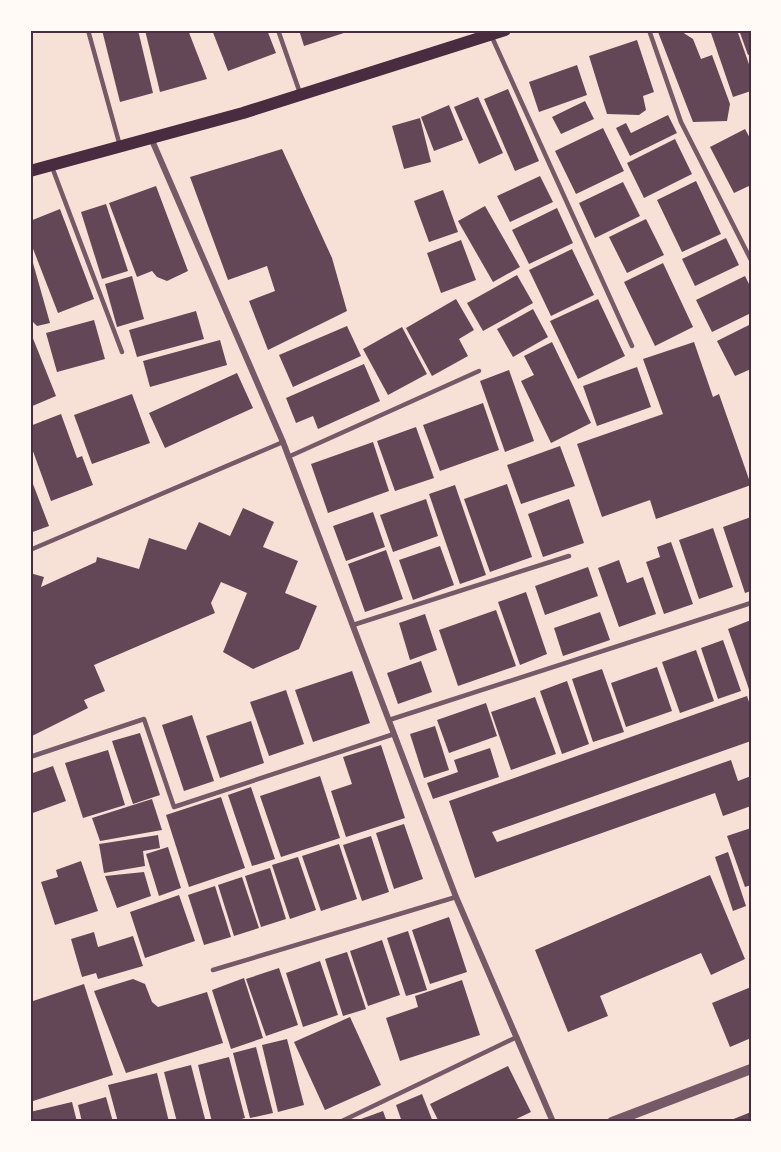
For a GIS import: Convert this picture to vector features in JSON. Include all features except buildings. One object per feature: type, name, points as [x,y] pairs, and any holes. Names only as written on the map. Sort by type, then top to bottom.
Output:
[{"type":"main road","points":[[30,171],[301,96],[506,30]]},
{"type":"street","points":[[151,138],[283,442],[456,897],[553,1122]]},
{"type":"street","points":[[612,1122],[751,1069]]},
{"type":"lane","points":[[88,30],[120,146]]},
{"type":"lane","points":[[278,30],[301,96]]},
{"type":"lane","points":[[649,30],[681,122],[751,260]]},
{"type":"lane","points":[[490,35],[632,346]]},
{"type":"lane","points":[[51,165],[122,352]]},
{"type":"lane","points":[[288,457],[479,371]]},
{"type":"lane","points":[[30,550],[283,442]]},
{"type":"lane","points":[[353,625],[569,556]]},
{"type":"lane","points":[[389,720],[751,603]]},
{"type":"lane","points":[[30,757],[144,719],[174,807],[394,734]]},
{"type":"lane","points":[[213,970],[456,897]]},
{"type":"lane","points":[[340,1122],[516,1037]]}]
